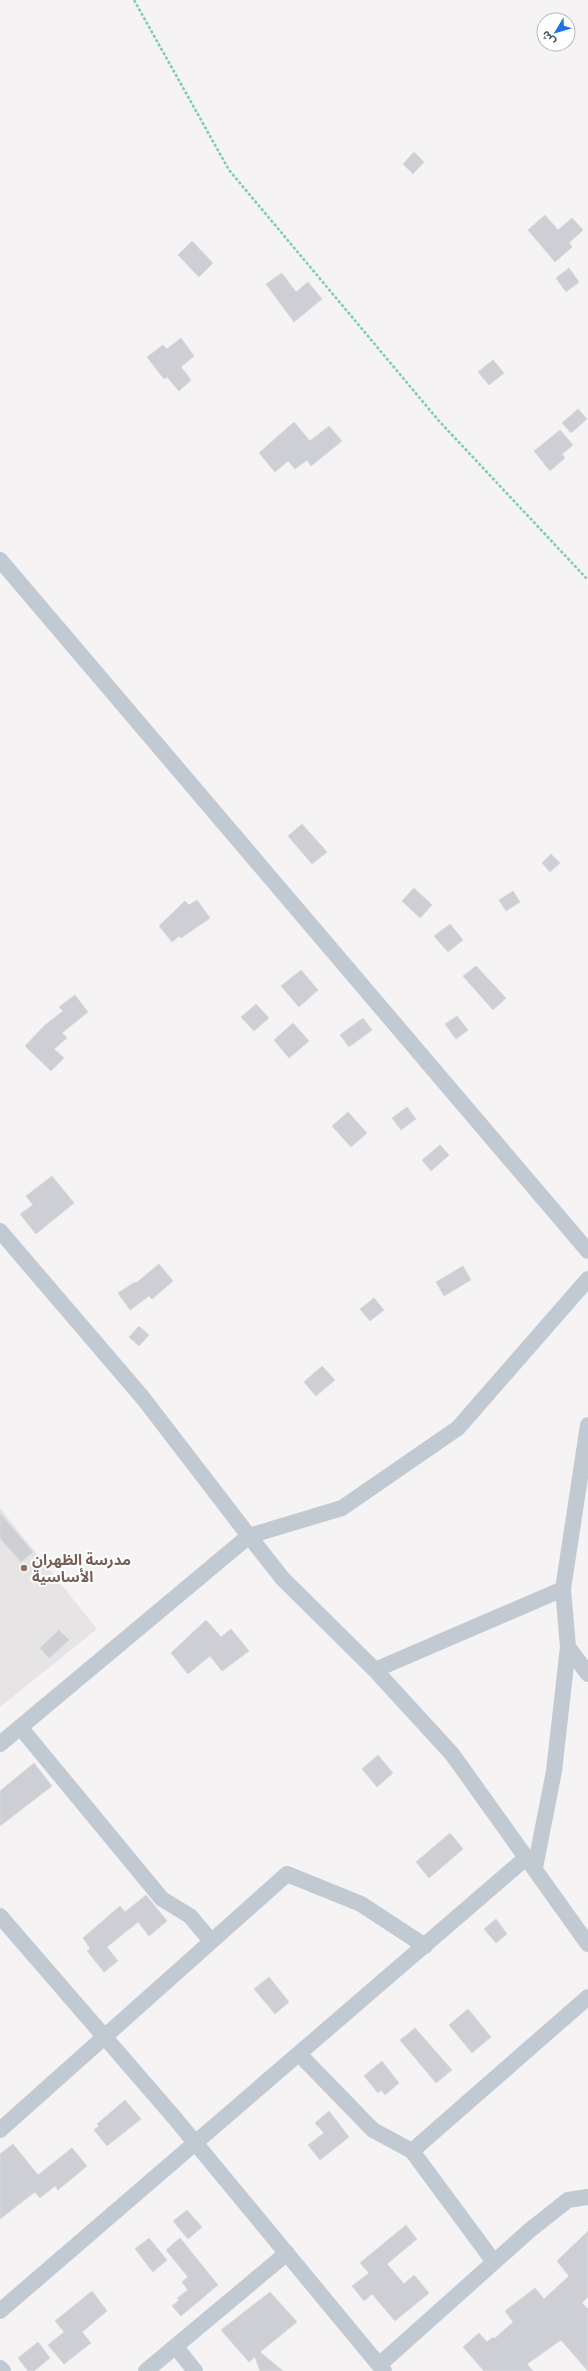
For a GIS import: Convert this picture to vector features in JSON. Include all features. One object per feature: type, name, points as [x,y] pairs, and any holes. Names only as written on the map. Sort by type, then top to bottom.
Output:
[{"type":"street","points":[[0,560],[588,1251]]},
{"type":"street","points":[[0,1231],[143,1398],[283,1579],[375,1670],[452,1754],[588,1944]]},
{"type":"street","points":[[0,1744],[249,1536],[342,1508],[458,1428],[588,1279]]},
{"type":"street","points":[[0,2311],[300,2055],[425,1946],[531,1863],[554,1771],[568,1647],[563,1589],[588,1425]]},
{"type":"street","points":[[375,1670],[563,1589]]},
{"type":"street","points":[[568,1647],[588,1674]]},
{"type":"street","points":[[20,1727],[162,1899],[190,1916],[211,1941]]},
{"type":"street","points":[[0,2130],[287,1874],[361,1904],[425,1946]]},
{"type":"street","points":[[0,1916],[105,2036],[382,2368],[494,2262],[568,2200],[588,2197]]},
{"type":"street","points":[[412,2151],[588,1997]]},
{"type":"street","points":[[300,2055],[373,2130],[412,2151],[494,2262]]},
{"type":"street","points":[[146,2371],[287,2253]]},
{"type":"street","points":[[176,2347],[195,2371]]},
{"type":"street","points":[[0,2368],[3,2371]]},
{"type":"path","points":[[134,0],[228,170],[439,421],[588,580]]},
{"type":"shaded area","name":"مدرسة الظهران الأساسية","points":[[0,1508],[97,1629],[0,1707]]},
{"type":"building","points":[[414,152],[424,162],[413,174],[403,164]]},
{"type":"building","points":[[545,215],[558,230],[572,218],[583,230],[569,243],[572,247],[555,262],[528,230]]},
{"type":"building","points":[[192,241],[213,263],[199,277],[178,255]]},
{"type":"building","points":[[569,268],[579,282],[566,292],[556,278]]},
{"type":"building","points":[[282,273],[296,292],[308,282],[322,299],[294,322],[266,284]]},
{"type":"building","points":[[181,338],[194,356],[181,367],[191,380],[179,391],[167,377],[164,379],[147,357],[163,345],[167,349]]},
{"type":"building","points":[[493,360],[504,373],[489,385],[478,372]]},
{"type":"building","points":[[578,409],[587,419],[571,433],[562,423]]},
{"type":"building","points":[[294,422],[310,441],[329,426],[342,441],[311,466],[307,460],[295,469],[288,461],[275,472],[259,453]]},
{"type":"building","points":[[560,430],[573,445],[562,454],[565,458],[550,471],[534,451]]},
{"type":"building","points":[[302,824],[327,852],[312,864],[288,836]]},
{"type":"building","points":[[551,854],[560,863],[550,872],[542,863]]},
{"type":"building","points":[[414,888],[432,905],[420,918],[402,901]]},
{"type":"building","points":[[513,891],[520,902],[506,911],[499,900]]},
{"type":"building","points":[[197,900],[210,918],[181,938],[179,936],[172,942],[159,926],[185,901],[189,905]]},
{"type":"building","points":[[450,924],[463,940],[448,952],[434,936]]},
{"type":"building","points":[[476,966],[506,998],[493,1010],[463,976]]},
{"type":"building","points":[[301,970],[318,990],[299,1007],[281,986]]},
{"type":"building","points":[[75,995],[88,1012],[62,1033],[67,1038],[54,1049],[64,1058],[51,1071],[25,1046],[44,1026],[63,1011],[59,1007]]},
{"type":"building","points":[[256,1004],[269,1018],[254,1031],[241,1017]]},
{"type":"building","points":[[457,1016],[468,1030],[456,1039],[445,1024]]},
{"type":"building","points":[[363,1018],[372,1030],[349,1047],[340,1035]]},
{"type":"building","points":[[293,1023],[309,1041],[289,1058],[274,1040]]},
{"type":"building","points":[[407,1107],[416,1119],[401,1130],[392,1118]]},
{"type":"building","points":[[348,1112],[367,1133],[351,1147],[332,1126]]},
{"type":"building","points":[[440,1145],[449,1155],[431,1171],[422,1160]]},
{"type":"building","points":[[52,1176],[74,1203],[36,1234],[20,1214],[33,1205],[26,1196]]},
{"type":"building","points":[[159,1264],[173,1281],[152,1299],[149,1296],[130,1310],[118,1293],[135,1282],[136,1283]]},
{"type":"building","points":[[463,1266],[471,1280],[444,1296],[436,1282]]},
{"type":"building","points":[[374,1298],[384,1310],[370,1321],[360,1309]]},
{"type":"building","points":[[139,1326],[149,1335],[139,1346],[129,1337]]},
{"type":"building","points":[[322,1366],[335,1380],[316,1396],[304,1382]]},
{"type":"building","points":[[0,1513],[33,1552],[21,1562],[0,1538]]},
{"type":"building","points":[[206,1620],[221,1637],[231,1629],[249,1651],[222,1671],[210,1656],[188,1674],[171,1653]]},
{"type":"building","points":[[59,1630],[69,1640],[49,1658],[40,1648]]},
{"type":"building","points":[[378,1755],[393,1773],[377,1787],[362,1769]]},
{"type":"building","points":[[34,1763],[52,1786],[0,1826],[0,1791]]},
{"type":"building","points":[[450,1833],[463,1849],[429,1878],[416,1862]]},
{"type":"building","points":[[146,1895],[167,1921],[149,1936],[138,1922],[107,1947],[118,1961],[104,1972],[87,1951],[90,1948],[83,1938],[120,1906],[125,1912]]},
{"type":"building","points":[[496,1919],[507,1934],[496,1943],[484,1929]]},
{"type":"building","points":[[269,1977],[289,2002],[275,2014],[254,1989]]},
{"type":"building","points":[[468,2009],[491,2037],[472,2053],[449,2025]]},
{"type":"building","points":[[415,2028],[452,2070],[436,2083],[400,2040]]},
{"type":"building","points":[[382,2061],[399,2083],[385,2095],[381,2090],[378,2093],[364,2076]]},
{"type":"building","points":[[125,2100],[141,2119],[107,2146],[94,2130],[99,2126],[97,2124]]},
{"type":"building","points":[[329,2111],[349,2137],[320,2160],[308,2145],[324,2133],[315,2123]]},
{"type":"building","points":[[13,2144],[38,2175],[72,2148],[87,2166],[58,2190],[55,2186],[40,2198],[35,2192],[0,2219],[0,2154]]},
{"type":"building","points":[[187,2210],[202,2227],[188,2239],[173,2221]]},
{"type":"building","points":[[406,2225],[417,2239],[387,2264],[404,2284],[414,2275],[429,2293],[395,2321],[372,2294],[364,2301],[352,2286],[369,2273],[360,2263]]},
{"type":"building","points":[[588,2231],[588,2297],[582,2303],[588,2309],[588,2371],[561,2340],[527,2364],[533,2371],[484,2371],[463,2347],[479,2333],[487,2342],[493,2337],[494,2339],[513,2322],[505,2311],[535,2288],[544,2299],[569,2276],[557,2261]]},
{"type":"building","points":[[149,2238],[167,2260],[153,2272],[135,2249]]},
{"type":"building","points":[[180,2238],[218,2285],[181,2316],[172,2306],[179,2300],[177,2298],[188,2290],[182,2282],[188,2277],[166,2250]]},
{"type":"building","points":[[92,2291],[107,2311],[82,2332],[91,2343],[64,2364],[48,2345],[64,2332],[55,2321]]},
{"type":"building","points":[[270,2292],[297,2322],[260,2352],[283,2371],[260,2371],[255,2357],[249,2362],[221,2330]]},
{"type":"building","points":[[38,2342],[50,2358],[34,2371],[28,2371],[18,2358]]},
{"type":"place","name":"مدرسة الظهران الأساسية","points":[[24,1568]]}]
